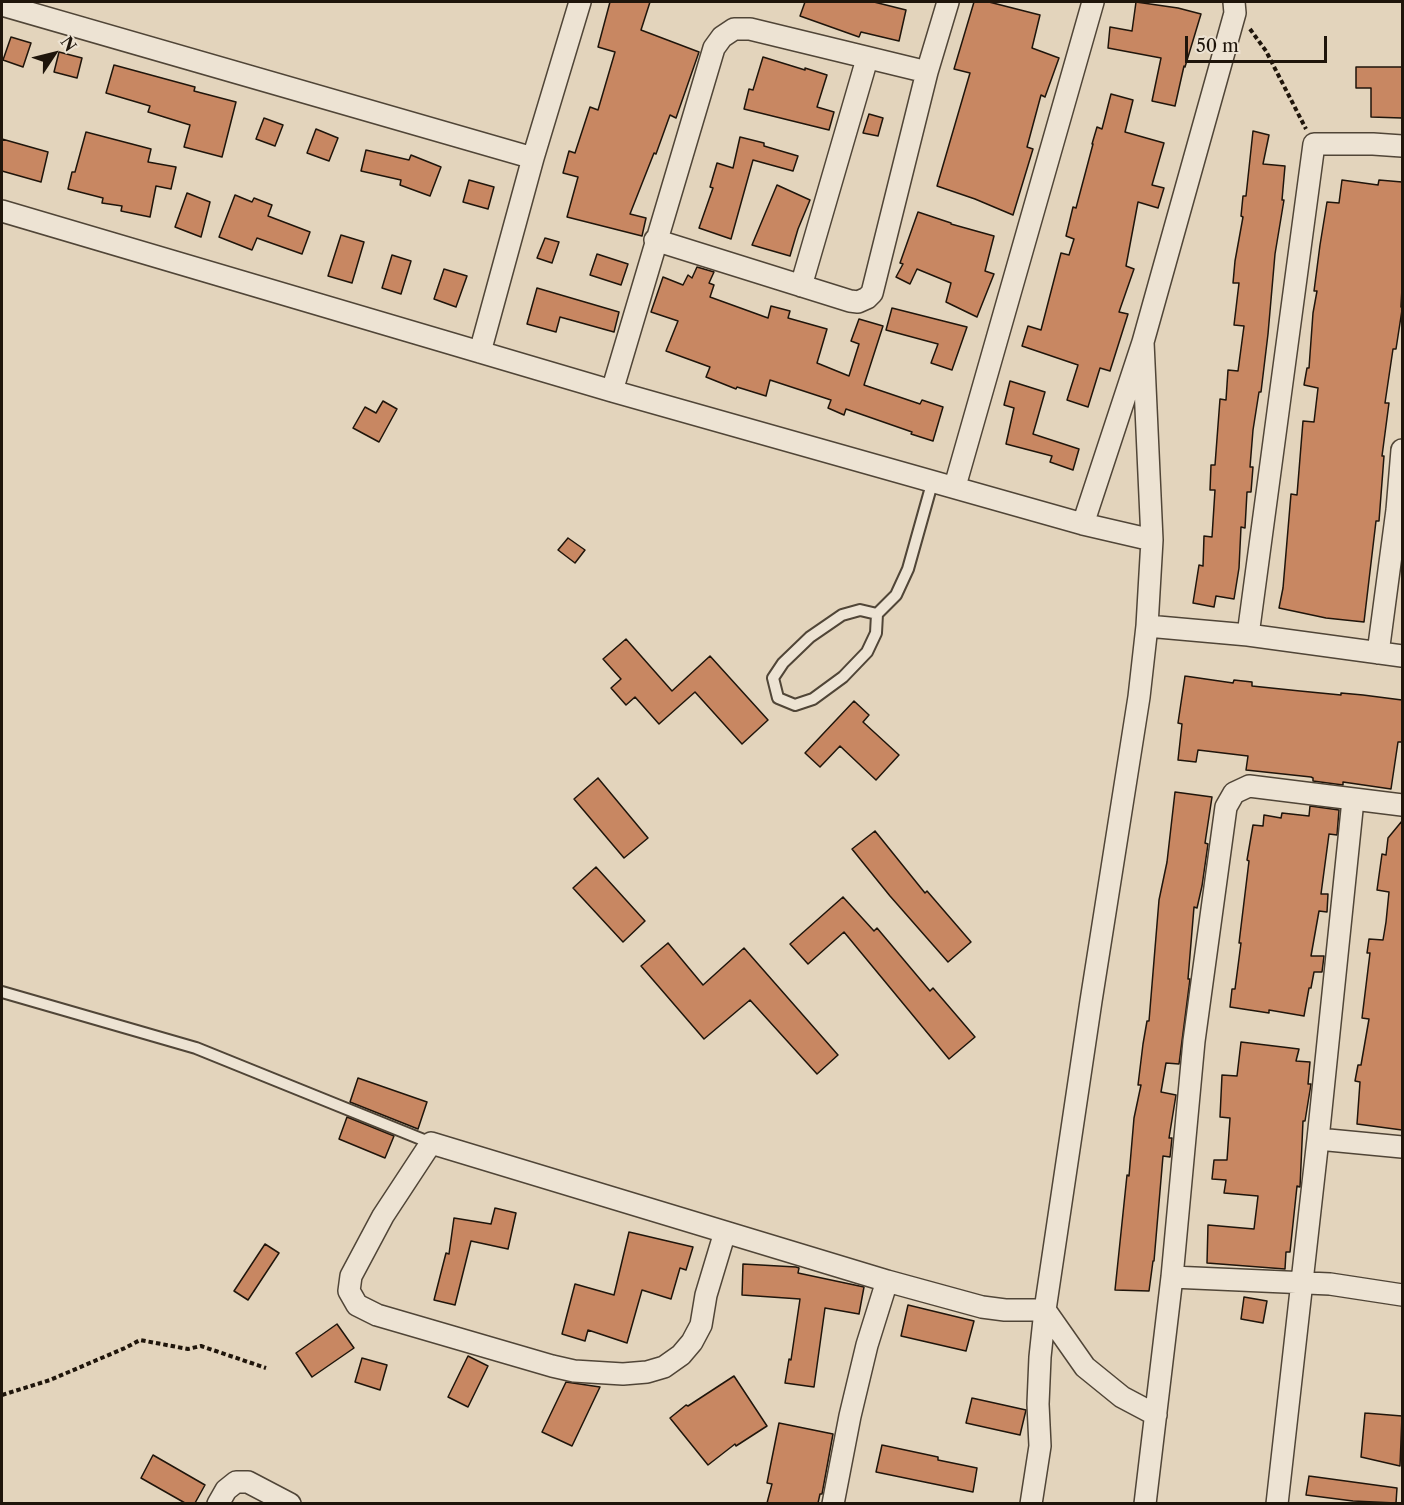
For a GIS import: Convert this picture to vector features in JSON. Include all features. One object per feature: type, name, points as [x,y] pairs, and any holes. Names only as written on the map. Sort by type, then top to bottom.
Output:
[{"type":"street","points":[[480,352],[533,158],[580,2]]},
{"type":"street","points":[[655,240],[858,302],[872,293],[927,72],[948,2]]},
{"type":"street","points":[[955,486],[1093,2]]},
{"type":"street","points":[[2,5],[533,158]]},
{"type":"street","points":[[1083,524],[1143,342],[1234,7]]},
{"type":"street","points":[[612,391],[655,240],[714,48],[722,37],[734,29],[750,29],[927,72]]},
{"type":"street","points":[[801,286],[867,59]]},
{"type":"street","points":[[1248,635],[1314,144],[1402,146]]},
{"type":"street","points":[[2,211],[612,391],[1083,524],[1152,540]]},
{"type":"street","points":[[1031,1503],[1040,1446],[1038,1404],[1045,1310],[1090,1001],[1139,697],[1147,626],[1152,540],[1143,342]]},
{"type":"street","points":[[1378,653],[1400,511],[1402,450]]},
{"type":"street","points":[[1147,626],[1248,635],[1402,656]]},
{"type":"street","points":[[1145,1503],[1172,1277],[1194,1041],[1226,807],[1234,793],[1249,786],[1402,806]]},
{"type":"street","points":[[1277,1503],[1353,801]]},
{"type":"street","points":[[1318,1139],[1402,1147]]},
{"type":"street","points":[[724,1232],[706,1295],[701,1324],[693,1342],[681,1355],[664,1367],[647,1372],[623,1374],[574,1371],[377,1315],[357,1305],[349,1291],[351,1276],[383,1216],[432,1143],[887,1281],[982,1307],[1005,1310],[1045,1310]]},
{"type":"street","points":[[1172,1277],[1341,1286],[1402,1295]]},
{"type":"street","points":[[832,1503],[862,1366],[887,1281]]},
{"type":"street","points":[[1045,1310],[1085,1367],[1122,1397],[1156,1415]]},
{"type":"street","points":[[218,1503],[226,1490],[236,1482],[248,1482],[290,1503]]},
{"type":"lane","points":[[877,614],[860,610],[842,615],[810,636],[783,663],[773,678],[778,698],[795,705],[813,699],[843,677],[867,652],[876,633],[877,614],[896,595],[908,569],[933,480]]},
{"type":"lane","points":[[2,992],[196,1048],[432,1143]]},
{"type":"path","points":[[1234,7],[1266,51],[1314,144]]},
{"type":"path","points":[[2,1395],[50,1380],[116,1353],[140,1340],[188,1349],[201,1346],[266,1368]]},
{"type":"building","points":[[610,2],[650,2],[641,30],[699,52],[676,118],[670,115],[630,214],[646,218],[642,236],[567,217],[578,177],[563,173],[569,151],[575,153],[590,107],[598,110],[615,52],[598,47]]},
{"type":"building","points":[[805,2],[874,2],[906,10],[899,41],[861,32],[859,37],[800,16]]},
{"type":"building","points":[[974,2],[989,2],[1040,15],[1032,48],[1059,58],[1045,97],[1041,95],[1027,147],[1033,149],[1013,215],[937,186],[970,73],[954,69]]},
{"type":"building","points":[[1136,2],[1201,14],[1184,66],[1175,106],[1152,101],[1161,58],[1108,48],[1110,27],[1132,31]]},
{"type":"building","points":[[11,37],[31,43],[23,67],[3,60]]},
{"type":"building","points":[[59,52],[82,58],[77,78],[54,72]]},
{"type":"building","points":[[763,57],[827,75],[817,107],[834,112],[829,130],[744,109],[749,89],[753,90]]},
{"type":"building","points":[[114,65],[195,87],[194,91],[236,102],[222,157],[184,147],[190,125],[148,112],[150,106],[106,93]]},
{"type":"building","points":[[1356,67],[1402,67],[1402,118],[1371,117],[1371,88],[1356,88]]},
{"type":"building","points":[[1111,94],[1133,100],[1125,132],[1164,143],[1152,185],[1164,188],[1158,208],[1138,202],[1126,266],[1134,269],[1119,312],[1128,314],[1110,371],[1100,368],[1088,407],[1067,400],[1078,365],[1022,346],[1028,326],[1041,330],[1061,253],[1069,255],[1074,239],[1066,236],[1073,207],[1076,208],[1097,127],[1102,129]]},
{"type":"building","points":[[869,114],[883,118],[878,136],[863,133]]},
{"type":"building","points":[[264,118],[283,125],[275,146],[256,139]]},
{"type":"building","points":[[316,129],[338,138],[329,161],[307,153]]},
{"type":"building","points":[[1253,131],[1269,135],[1263,164],[1285,166],[1282,200],[1284,200],[1275,254],[1261,392],[1259,392],[1253,430],[1250,467],[1253,467],[1251,492],[1247,492],[1245,528],[1241,527],[1239,568],[1234,599],[1216,596],[1214,607],[1193,603],[1199,565],[1203,566],[1204,536],[1212,537],[1215,490],[1210,490],[1211,465],[1215,465],[1220,399],[1226,400],[1228,370],[1238,371],[1244,326],[1234,325],[1239,283],[1233,283]]},
{"type":"building","points":[[86,132],[151,149],[148,162],[176,167],[171,189],[156,186],[150,217],[121,211],[122,206],[102,203],[103,198],[68,189]]},
{"type":"building","points":[[740,137],[798,156],[793,171],[753,160],[731,239],[699,228],[713,188],[710,187],[717,163],[733,168]]},
{"type":"building","points":[[2,139],[48,152],[41,182],[2,171]]},
{"type":"building","points":[[366,150],[409,160],[411,155],[441,167],[430,196],[400,185],[401,180],[361,171]]},
{"type":"building","points":[[469,180],[494,187],[488,209],[463,202]]},
{"type":"building","points":[[1342,180],[1378,185],[1379,180],[1402,182],[1402,310],[1396,349],[1393,349],[1385,403],[1389,403],[1382,456],[1384,456],[1379,521],[1376,521],[1364,622],[1326,618],[1279,608],[1283,588],[1291,494],[1297,495],[1303,421],[1314,422],[1318,388],[1304,385],[1307,368],[1309,368],[1317,291],[1314,291],[1320,245],[1327,202],[1339,203]]},
{"type":"building","points":[[777,185],[810,200],[790,256],[752,245]]},
{"type":"building","points":[[187,193],[210,202],[201,237],[175,227]]},
{"type":"building","points":[[235,195],[252,202],[254,198],[272,205],[268,216],[310,232],[302,254],[257,238],[252,250],[219,237]]},
{"type":"building","points":[[918,212],[994,236],[985,271],[994,274],[977,317],[946,302],[951,283],[917,269],[910,284],[896,277],[903,264],[900,263]]},
{"type":"building","points":[[341,235],[364,242],[352,283],[328,276]]},
{"type":"building","points":[[545,238],[559,242],[552,263],[537,258]]},
{"type":"building","points":[[597,254],[628,264],[621,285],[590,275]]},
{"type":"building","points":[[392,255],[411,261],[401,294],[382,288]]},
{"type":"building","points":[[697,267],[714,272],[709,283],[714,285],[710,297],[768,318],[771,306],[790,311],[788,318],[827,329],[817,363],[849,376],[859,344],[851,341],[859,319],[883,326],[864,385],[920,404],[922,400],[943,407],[933,441],[846,409],[844,415],[828,408],[831,400],[770,380],[766,396],[737,387],[736,389],[706,377],[710,367],[666,351],[678,321],[651,312],[663,277],[683,285],[688,275],[692,278]]},
{"type":"building","points":[[444,269],[467,276],[456,307],[434,299]]},
{"type":"building","points":[[537,288],[619,312],[614,332],[560,317],[556,332],[527,324]]},
{"type":"building","points":[[892,308],[967,327],[952,370],[931,363],[938,344],[886,330]]},
{"type":"building","points":[[1010,381],[1045,392],[1033,434],[1079,449],[1073,470],[1050,462],[1052,456],[1006,444],[1014,408],[1004,405]]},
{"type":"building","points":[[383,401],[397,409],[379,442],[353,428],[365,407],[376,413]]},
{"type":"building","points":[[568,538],[585,550],[575,563],[558,550]]},
{"type":"building","points":[[626,639],[672,691],[710,656],[768,720],[742,744],[695,692],[659,724],[635,697],[626,705],[611,688],[621,679],[603,659]]},
{"type":"building","points":[[1185,676],[1233,683],[1234,680],[1252,682],[1252,686],[1402,700],[1402,742],[1398,742],[1391,789],[1343,782],[1343,785],[1313,781],[1311,777],[1246,770],[1248,756],[1198,750],[1196,762],[1178,760],[1182,724],[1178,723]]},
{"type":"building","points":[[854,701],[869,715],[863,722],[899,755],[876,780],[840,746],[820,767],[805,753]]},
{"type":"building","points":[[598,778],[648,838],[624,858],[574,799]]},
{"type":"building","points":[[1175,792],[1212,797],[1205,843],[1208,844],[1202,886],[1197,908],[1194,907],[1188,979],[1190,979],[1179,1064],[1166,1063],[1161,1092],[1176,1095],[1169,1138],[1172,1138],[1170,1157],[1163,1156],[1154,1261],[1149,1291],[1115,1290],[1134,1118],[1141,1085],[1138,1085],[1143,1044],[1147,1021],[1149,1021],[1159,900],[1167,862]]},
{"type":"building","points":[[1310,806],[1339,810],[1337,835],[1329,834],[1321,894],[1328,894],[1327,912],[1319,911],[1311,956],[1324,956],[1322,972],[1314,972],[1304,1016],[1230,1007],[1232,989],[1235,989],[1241,943],[1239,943],[1249,861],[1247,860],[1253,825],[1263,826],[1264,815],[1281,818],[1282,813],[1309,816]]},
{"type":"building","points":[[1402,821],[1402,1130],[1357,1124],[1360,1082],[1355,1081],[1358,1065],[1361,1065],[1369,1019],[1362,1018],[1370,953],[1367,953],[1369,939],[1383,940],[1386,922],[1389,892],[1377,890],[1382,854],[1386,855],[1388,838]]},
{"type":"building","points":[[875,831],[925,893],[927,891],[971,942],[948,962],[852,849]]},
{"type":"building","points":[[596,867],[645,921],[623,942],[573,888]]},
{"type":"building","points":[[843,897],[874,931],[877,928],[930,991],[933,988],[975,1037],[949,1059],[844,932],[808,964],[790,944]]},
{"type":"building","points":[[668,943],[703,985],[744,948],[838,1055],[817,1074],[750,1000],[704,1039],[641,966]]},
{"type":"building","points":[[1241,1042],[1299,1049],[1296,1061],[1310,1062],[1308,1084],[1311,1084],[1305,1121],[1303,1121],[1300,1187],[1297,1186],[1290,1252],[1286,1252],[1285,1269],[1207,1263],[1208,1225],[1254,1229],[1258,1196],[1224,1193],[1226,1180],[1212,1179],[1214,1160],[1227,1160],[1230,1118],[1220,1117],[1222,1075],[1237,1076]]},
{"type":"building","points":[[358,1078],[427,1102],[418,1129],[350,1102]]},
{"type":"building","points":[[347,1117],[394,1136],[385,1158],[339,1139]]},
{"type":"building","points":[[495,1208],[516,1213],[508,1249],[471,1241],[455,1305],[434,1300],[446,1253],[449,1254],[454,1218],[491,1224]]},
{"type":"building","points":[[629,1232],[693,1247],[686,1270],[680,1268],[671,1299],[642,1290],[627,1343],[588,1330],[585,1341],[562,1334],[575,1284],[614,1295]]},
{"type":"building","points":[[265,1244],[279,1253],[248,1300],[234,1291]]},
{"type":"building","points":[[743,1264],[796,1267],[799,1268],[798,1273],[864,1287],[859,1314],[825,1308],[814,1387],[785,1383],[789,1359],[791,1360],[800,1299],[742,1295]]},
{"type":"building","points":[[1244,1297],[1267,1301],[1263,1323],[1241,1319]]},
{"type":"building","points":[[908,1305],[974,1321],[966,1351],[901,1336]]},
{"type":"building","points":[[337,1324],[354,1348],[312,1377],[296,1353]]},
{"type":"building","points":[[468,1356],[488,1366],[468,1407],[448,1397]]},
{"type":"building","points":[[362,1358],[387,1365],[380,1390],[355,1382]]},
{"type":"building","points":[[734,1376],[767,1426],[736,1446],[735,1444],[708,1465],[670,1418],[686,1405],[688,1406]]},
{"type":"building","points":[[566,1382],[600,1387],[572,1446],[542,1432]]},
{"type":"building","points":[[972,1398],[1026,1410],[1020,1435],[966,1423]]},
{"type":"building","points":[[1365,1413],[1402,1416],[1400,1466],[1361,1457]]},
{"type":"building","points":[[779,1423],[833,1434],[822,1494],[820,1494],[818,1503],[767,1503],[772,1484],[767,1483]]},
{"type":"building","points":[[882,1445],[977,1468],[973,1492],[876,1472]]},
{"type":"building","points":[[153,1455],[205,1485],[195,1503],[185,1503],[141,1478]]},
{"type":"building","points":[[1309,1476],[1397,1488],[1396,1503],[1353,1501],[1306,1495]]}]
